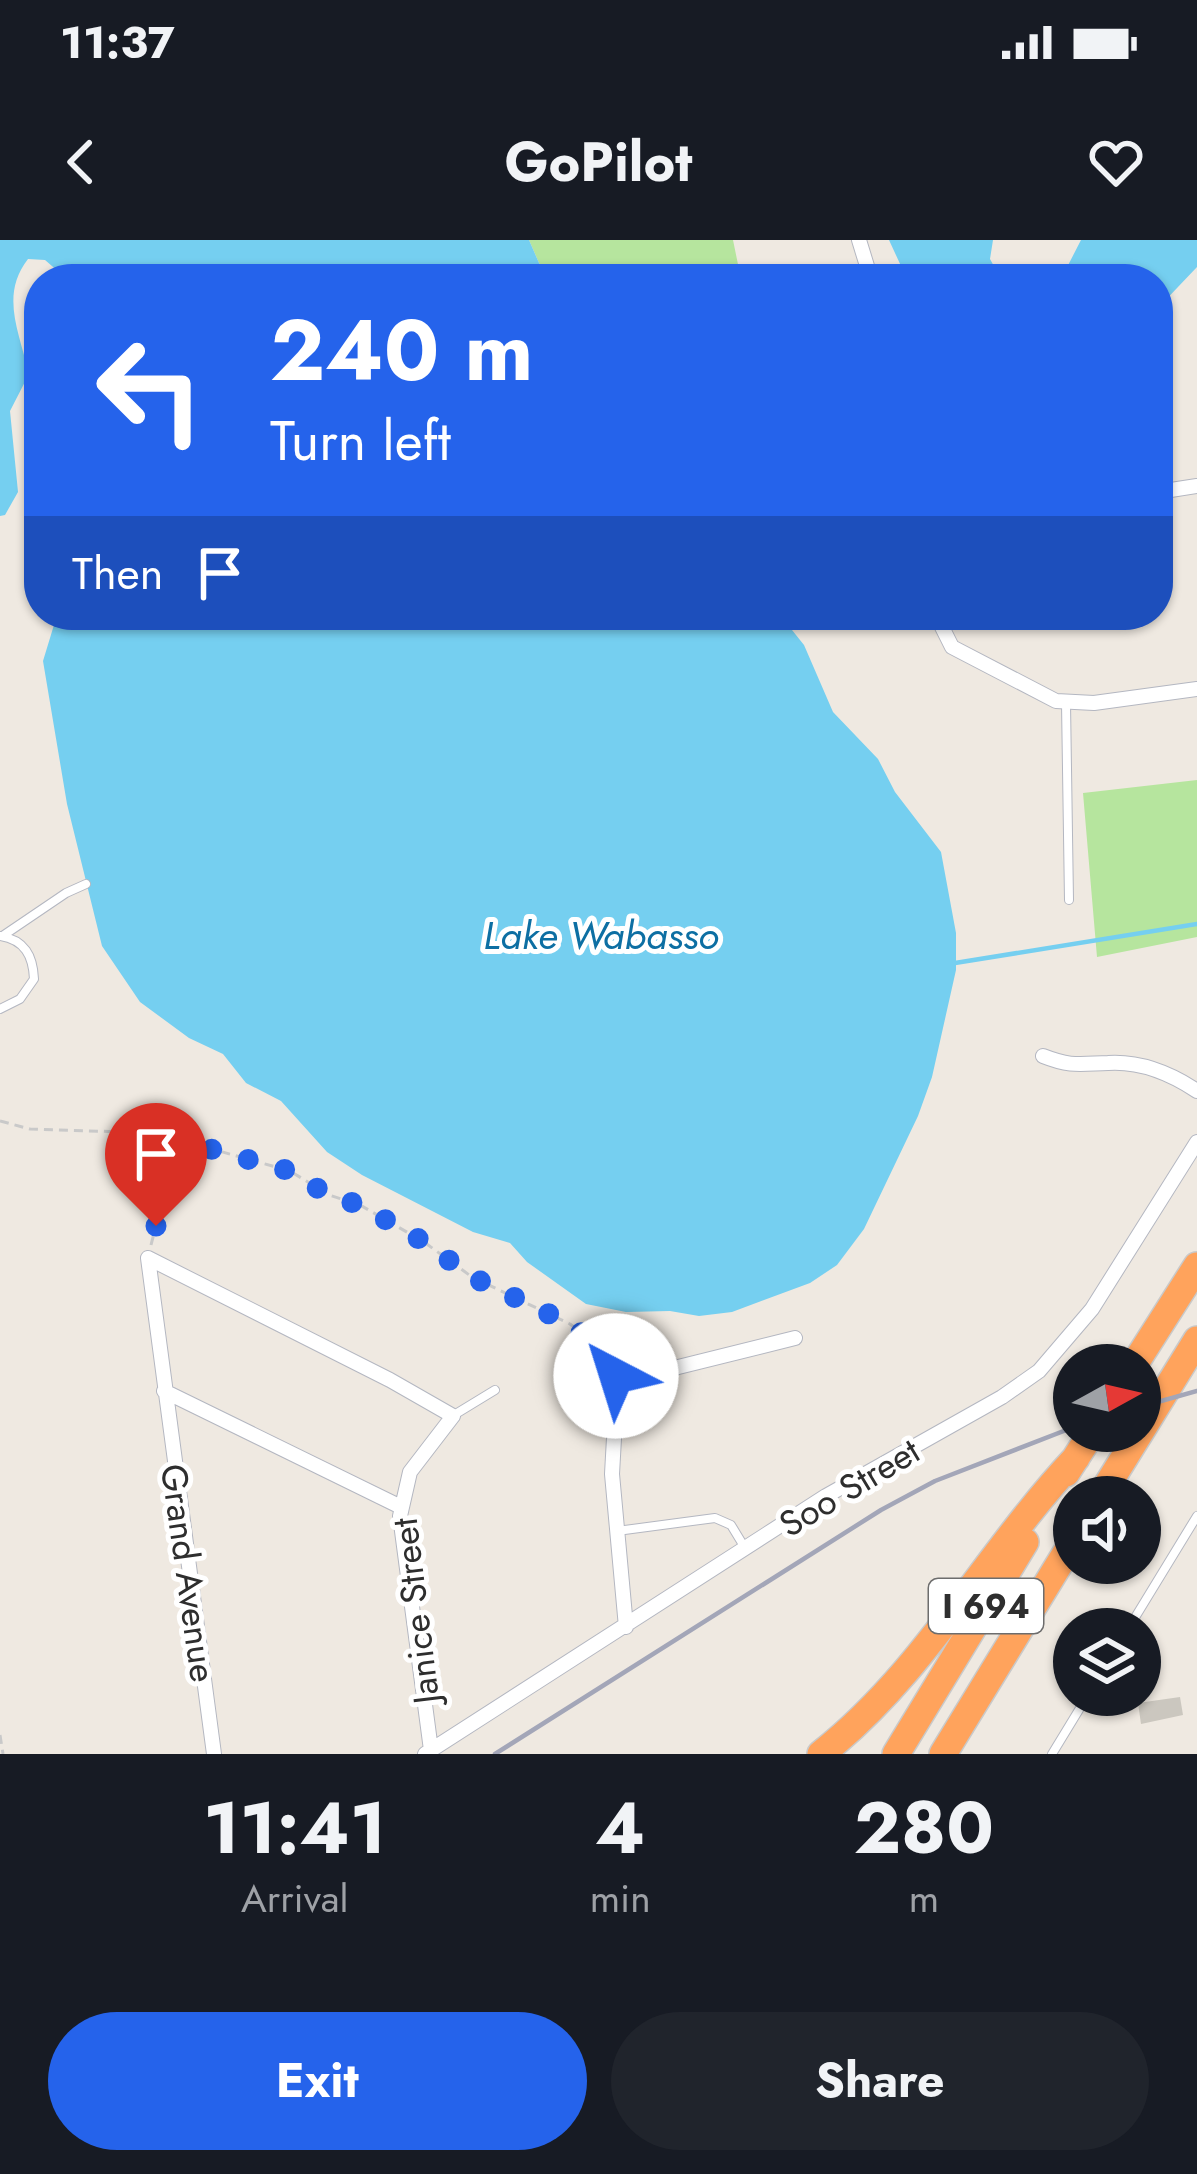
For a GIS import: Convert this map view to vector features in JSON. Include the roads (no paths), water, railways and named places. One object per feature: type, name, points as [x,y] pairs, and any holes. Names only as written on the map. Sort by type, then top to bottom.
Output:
[{"type":"highway","points":[[1147,1344],[1197,1266]]},
{"type":"highway","points":[[1113,1476],[1197,1340]]},
{"type":"highway","name":"I 694","points":[[896,1754],[1080,1452]]},
{"type":"highway","points":[[821,1754],[911,1669],[1038,1498],[1076,1458]]},
{"type":"highway","name":"I 694","points":[[943,1754],[1053,1575]]},
{"type":"highway","points":[[961,1754],[995,1670]]},
{"type":"street","points":[[945,630],[946,638],[961,653],[1034,693],[1066,703],[1094,704],[1197,688]]},
{"type":"street","points":[[1043,1056],[1069,1066],[1107,1063],[1151,1068],[1197,1091]]},
{"type":"street","name":"Soo Street","points":[[428,1752],[826,1496],[1011,1392],[1039,1371],[1092,1309],[1197,1142]]},
{"type":"street","name":"Grand Avenue","points":[[214,1754],[148,1258],[453,1416]]},
{"type":"street","points":[[626,1627],[617,1531],[616,1402],[642,1376],[795,1338]]},
{"type":"street","points":[[164,1391],[401,1507]]},
{"type":"street","name":"Janice Street","points":[[428,1752],[401,1507],[410,1472],[453,1416]]},
{"type":"lane","points":[[1066,703],[1069,900]]},
{"type":"lane","points":[[2,936],[66,892],[86,884]]},
{"type":"lane","points":[[2,936],[21,944],[31,955],[34,979],[29,990],[3,1008]]},
{"type":"lane","points":[[453,1416],[495,1390]]},
{"type":"lane","points":[[1141,1608],[1197,1516]]},
{"type":"lane","points":[[617,1531],[722,1519],[746,1549]]},
{"type":"lane","points":[[1052,1754],[1075,1716]]},
{"type":"water","points":[[0,240],[529,240],[539,264],[50,264],[28,259],[13,300],[24,355],[24,384],[10,411],[18,492],[0,516]]},
{"type":"water","points":[[889,240],[993,240],[993,264],[900,264]]},
{"type":"water","points":[[1081,240],[1197,240],[1197,267],[1173,292],[1173,264],[1069,264]]},
{"type":"water","name":"Lake Wabasso","points":[[52,630],[792,630],[804,645],[833,712],[878,759],[895,792],[941,852],[956,933],[956,970],[932,1077],[864,1229],[837,1265],[810,1283],[732,1312],[699,1316],[626,1312],[586,1304],[527,1262],[510,1243],[473,1232],[327,1152],[281,1101],[246,1083],[223,1054],[189,1038],[140,1002],[102,946],[67,804],[43,661]]},
{"type":"waterway","points":[[955,963],[1197,924]]},
{"type":"railway","points":[[1161,1401],[1197,1391]]},
{"type":"railway","points":[[495,1754],[881,1510],[935,1481],[1053,1435]]}]
